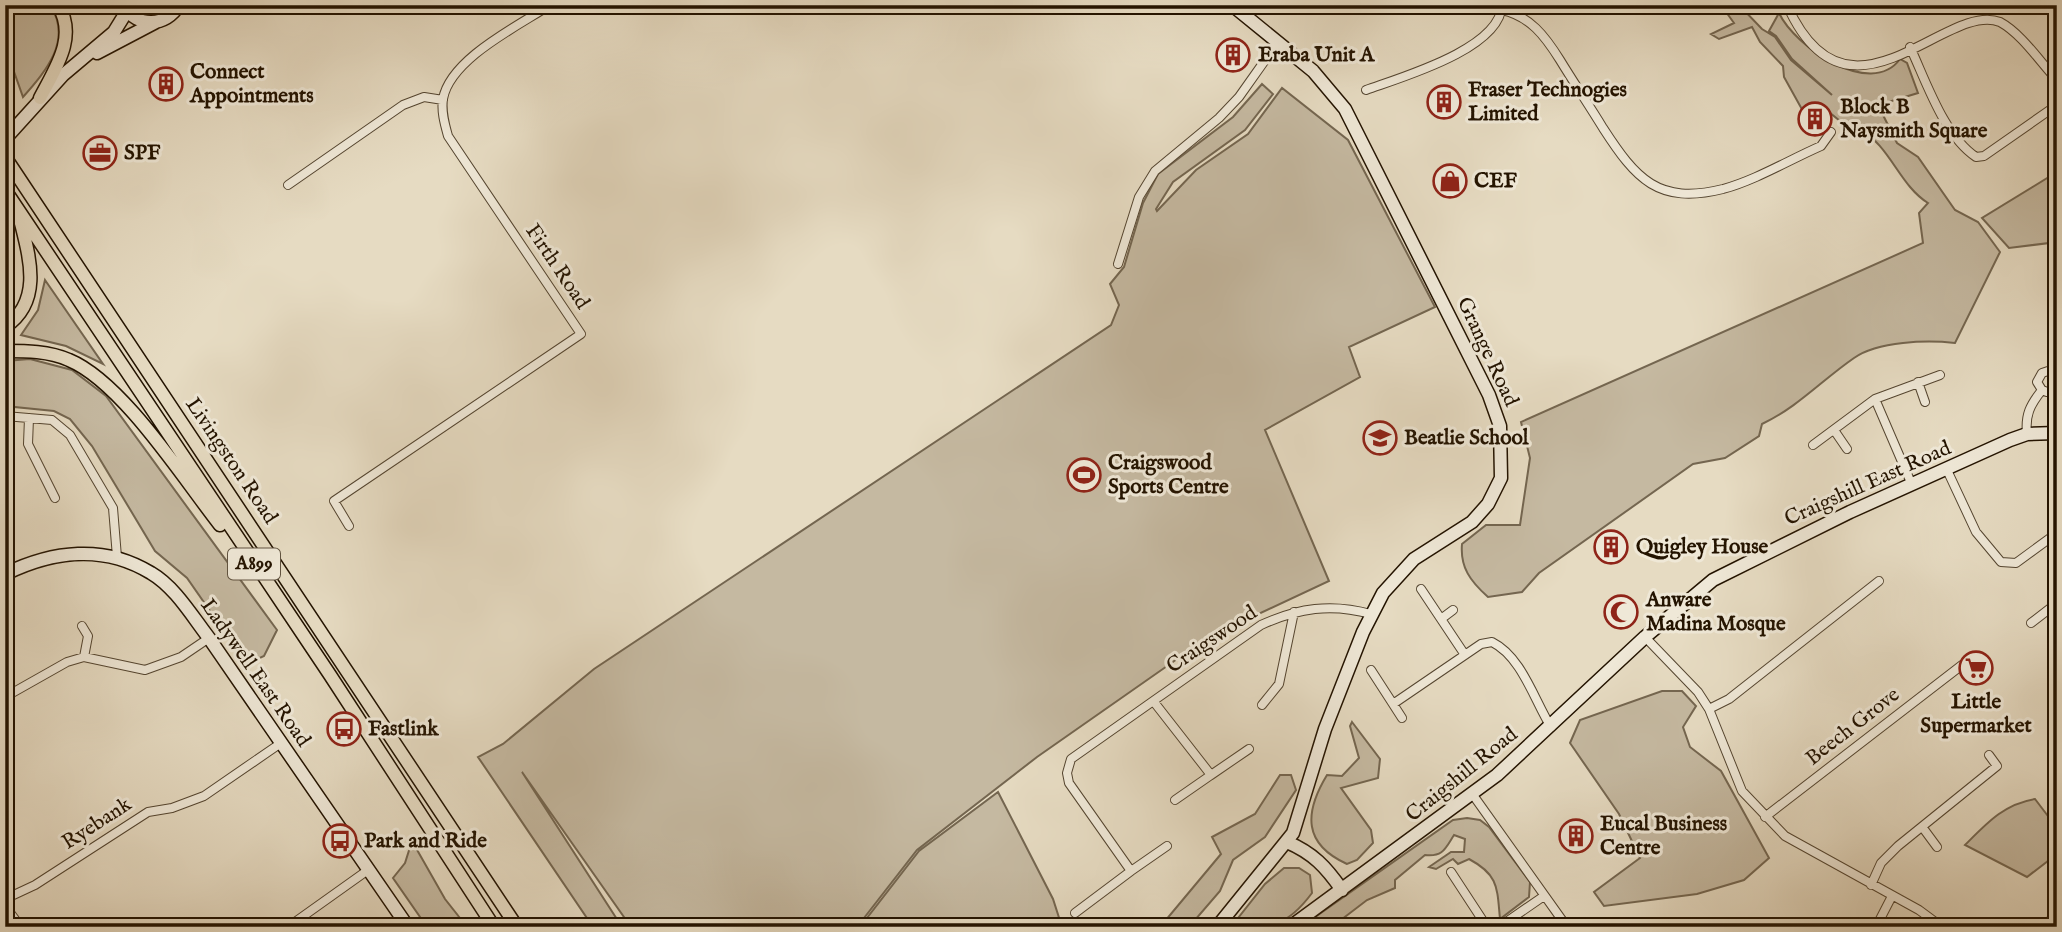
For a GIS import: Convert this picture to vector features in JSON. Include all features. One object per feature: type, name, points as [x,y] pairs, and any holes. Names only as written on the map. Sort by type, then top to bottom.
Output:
[{"type":"main road","points":[[40,98],[66,43],[65,21],[58,5]]},
{"type":"main road","name":"Livingston Road","points":[[7,158],[517,927]]},
{"type":"main road","name":"Livingston Road","points":[[5,190],[494,927]]},
{"type":"main road","points":[[5,327],[24,308],[30,289],[30,260],[15,204]]},
{"type":"main road","points":[[5,351],[50,354],[68,359],[86,368],[112,390],[278,600]]},
{"type":"main road","name":"A899","points":[[500,901],[523,927]]},
{"type":"street","points":[[79,62],[172,15],[179,5]]},
{"type":"street","points":[[288,185],[403,105],[424,97],[443,100],[456,72],[468,61],[550,5]]},
{"type":"street","name":"Grange Road","points":[[1217,927],[1244,890],[1293,834],[1325,729],[1371,614],[1398,574],[1414,559],[1472,522],[1488,504],[1501,478],[1500,426],[1489,395],[1345,109],[1313,71],[1232,5]]},
{"type":"street","points":[[1787,5],[1805,34],[1837,60],[1862,65],[1964,23],[1982,19],[1999,21],[2057,80]]},
{"type":"street","points":[[5,139],[40,98],[114,32],[125,8],[139,20],[156,22]]},
{"type":"street","points":[[1366,90],[1471,48],[1486,35],[1502,8],[1518,14],[1533,25],[1556,54],[1622,157],[1638,177],[1661,190],[1693,194],[1725,188],[1821,146],[1831,132]]},
{"type":"street","points":[[1118,264],[1139,197],[1155,171],[1219,118],[1239,97],[1278,42]]},
{"type":"street","points":[[1910,47],[1939,111],[1968,152],[1976,157],[1984,156],[2057,105]]},
{"type":"street","name":"Firth Road","points":[[349,526],[334,501],[581,334],[448,136],[443,100]]},
{"type":"street","points":[[2057,377],[2052,372],[2042,373],[2037,382],[2042,390],[2047,392],[2057,387]]},
{"type":"street","points":[[1813,445],[1875,399],[1940,375]]},
{"type":"street","points":[[1918,382],[1925,402]]},
{"type":"street","points":[[2027,434],[2025,418],[2031,404],[2042,390]]},
{"type":"street","points":[[1875,399],[1913,485]]},
{"type":"street","points":[[5,416],[52,420],[62,426],[97,476],[116,520],[117,557]]},
{"type":"street","points":[[29,418],[27,444],[55,498]]},
{"type":"street","points":[[1834,430],[1847,449]]},
{"type":"street","name":"Craigshill East Road","points":[[1645,636],[1713,580],[1733,569],[2027,434],[2057,433]]},
{"type":"street","points":[[1947,470],[1976,532],[2001,562],[2016,563],[2057,533]]},
{"type":"street","name":"Ladywell East Road","points":[[5,574],[53,556],[76,553],[117,557],[152,573],[182,603],[209,638],[408,927]]},
{"type":"street","points":[[1709,709],[1729,699],[1879,581]]},
{"type":"street","points":[[1421,589],[1465,655]]},
{"type":"street","points":[[2031,622],[2057,603]]},
{"type":"street","name":"Craigswood","points":[[1131,871],[1069,783],[1067,773],[1071,759],[1252,631],[1294,612],[1348,607],[1371,614]]},
{"type":"street","points":[[1441,619],[1453,610]]},
{"type":"street","name":"Craigswood","points":[[1262,705],[1279,684],[1294,612]]},
{"type":"street","points":[[82,626],[88,636],[84,657]]},
{"type":"street","points":[[1645,636],[1685,676],[1709,709],[1742,791],[1765,817],[1785,836],[1930,917],[1942,927]]},
{"type":"street","name":"Craigshill Road","points":[[1290,927],[1473,795],[1551,727],[1645,636]]},
{"type":"street","points":[[5,697],[67,662],[84,657],[145,670],[181,657],[209,638]]},
{"type":"street","points":[[1393,704],[1481,644],[1492,642],[1501,646],[1531,689],[1551,727]]},
{"type":"street","name":"Beech Grove","points":[[1765,817],[1962,665]]},
{"type":"street","points":[[1371,670],[1402,718]]},
{"type":"street","points":[[1154,702],[1211,775]]},
{"type":"street","name":"Ryebank","points":[[5,899],[35,885],[148,812],[172,808],[204,796],[281,743]]},
{"type":"street","points":[[1175,800],[1249,749]]},
{"type":"street","points":[[1871,885],[1881,863],[1997,766],[1989,755]]},
{"type":"street","points":[[1473,795],[1567,927]]},
{"type":"street","points":[[1923,828],[1937,847]]},
{"type":"street","points":[[1287,842],[1310,852],[1324,864],[1342,890]]},
{"type":"street","points":[[1075,913],[1167,846]]},
{"type":"street","points":[[288,927],[368,870]]},
{"type":"street","points":[[1451,872],[1487,927]]},
{"type":"street","points":[[1501,926],[1544,896]]},
{"type":"street","points":[[1876,927],[1892,896]]},
{"type":"street","points":[[5,906],[17,922]]},
{"type":"street","points":[[2042,927],[2057,915]]},
{"type":"shaded area","points":[[5,5],[50,5],[59,30],[58,43],[48,66],[23,97],[13,69],[5,68]]},
{"type":"shaded area","points":[[1721,5],[1739,5],[1762,29],[1775,37],[1791,60],[1832,95],[1792,59],[1776,36],[1769,31],[1779,13],[1801,40],[1835,64],[1853,71],[1871,73],[1887,70],[1900,59],[1907,63],[1918,93],[1878,105],[1897,143],[1918,157],[1955,210],[1978,222],[2000,252],[1955,343],[1903,343],[1864,352],[1787,410],[1762,424],[1759,436],[1725,458],[1693,464],[1539,573],[1522,592],[1488,597],[1476,585],[1465,567],[1462,544],[1486,525],[1520,525],[1530,458],[1521,422],[1923,243],[1919,213],[1928,203],[1909,186],[1879,145],[1859,129],[1855,133],[1830,113],[1809,122],[1784,77],[1783,66],[1760,42],[1752,27],[1719,39],[1711,34],[1734,23]]},
{"type":"shaded area","name":"Craigswood Sports Centre","points":[[1262,84],[1273,94],[1245,130],[1173,182],[1157,211],[1196,170],[1248,134],[1282,88],[1348,140],[1435,307],[1349,347],[1360,377],[1265,430],[1329,581],[1235,625],[1234,620],[1230,622],[1037,757],[917,850],[857,927],[631,927],[522,772],[622,927],[593,927],[478,757],[503,744],[594,669],[1111,325],[1119,305],[1110,284],[1124,267],[1143,203],[1158,174],[1233,117]]},
{"type":"shaded area","points":[[2057,172],[2057,242],[2009,248],[1982,218]]},
{"type":"shaded area","points":[[45,280],[103,364],[66,346],[21,335],[38,310]]},
{"type":"shaded area","points":[[30,359],[72,370],[106,396],[277,630],[264,656],[247,664],[187,578],[155,551],[92,446],[70,419],[54,411],[5,406],[5,361]]},
{"type":"shaded area","points":[[1662,691],[1682,691],[1696,706],[1683,727],[1690,747],[1721,771],[1769,858],[1744,880],[1697,894],[1604,906],[1594,892],[1640,858],[1619,814],[1570,743],[1580,720]]},
{"type":"shaded area","points":[[1352,722],[1380,759],[1378,778],[1341,788],[1371,830],[1373,843],[1357,860],[1347,864],[1322,847],[1315,837],[1312,815],[1314,802],[1327,775],[1342,776],[1359,758],[1350,726]]},
{"type":"shaded area","points":[[1280,775],[1291,775],[1296,790],[1265,837],[1233,860],[1220,891],[1189,927],[1160,927],[1221,854],[1212,837],[1255,814]]},
{"type":"shaded area","points":[[998,792],[1053,899],[1062,927],[860,927],[919,851]]},
{"type":"shaded area","points":[[2035,799],[2057,828],[2057,854],[2027,877],[1965,845],[2005,810]]},
{"type":"shaded area","points":[[1453,820],[1480,820],[1489,827],[1530,882],[1529,897],[1500,919],[1495,883],[1479,865],[1469,859],[1458,864],[1453,859],[1436,869],[1429,867],[1451,852],[1464,852],[1465,839],[1454,835],[1443,851],[1436,855],[1425,855],[1395,880],[1395,888],[1367,900],[1333,926],[1301,927]]},
{"type":"shaded area","points":[[412,841],[445,899],[467,927],[427,927],[393,878],[405,863]]},
{"type":"shaded area","points":[[1284,868],[1299,868],[1310,875],[1312,893],[1303,905],[1277,923],[1257,927],[1231,927],[1265,884]]},
{"type":"place","name":"Eraba Unit A","points":[[1233,55]]},
{"type":"place","name":"Connect Appointments","points":[[166,84]]},
{"type":"place","name":"Fraser Technogies Limited","points":[[1444,102]]},
{"type":"place","name":"Block B Naysmith Square","points":[[1815,119]]},
{"type":"place","name":"SPF","points":[[100,153]]},
{"type":"place","name":"CEF","points":[[1450,181]]},
{"type":"place","name":"Beatlie School","points":[[1380,438]]},
{"type":"place","name":"Craigswood Sports Centre","points":[[1084,475]]},
{"type":"place","name":"Quigley House","points":[[1611,547]]},
{"type":"place","name":"Anware Madina Mosque","points":[[1621,612]]},
{"type":"place","name":"Little Supermarket","points":[[1976,668]]},
{"type":"place","name":"Fastlink","points":[[344,729]]},
{"type":"place","name":"Eucal Business Centre","points":[[1576,836]]},
{"type":"place","name":"Park and Ride","points":[[340,841]]}]
